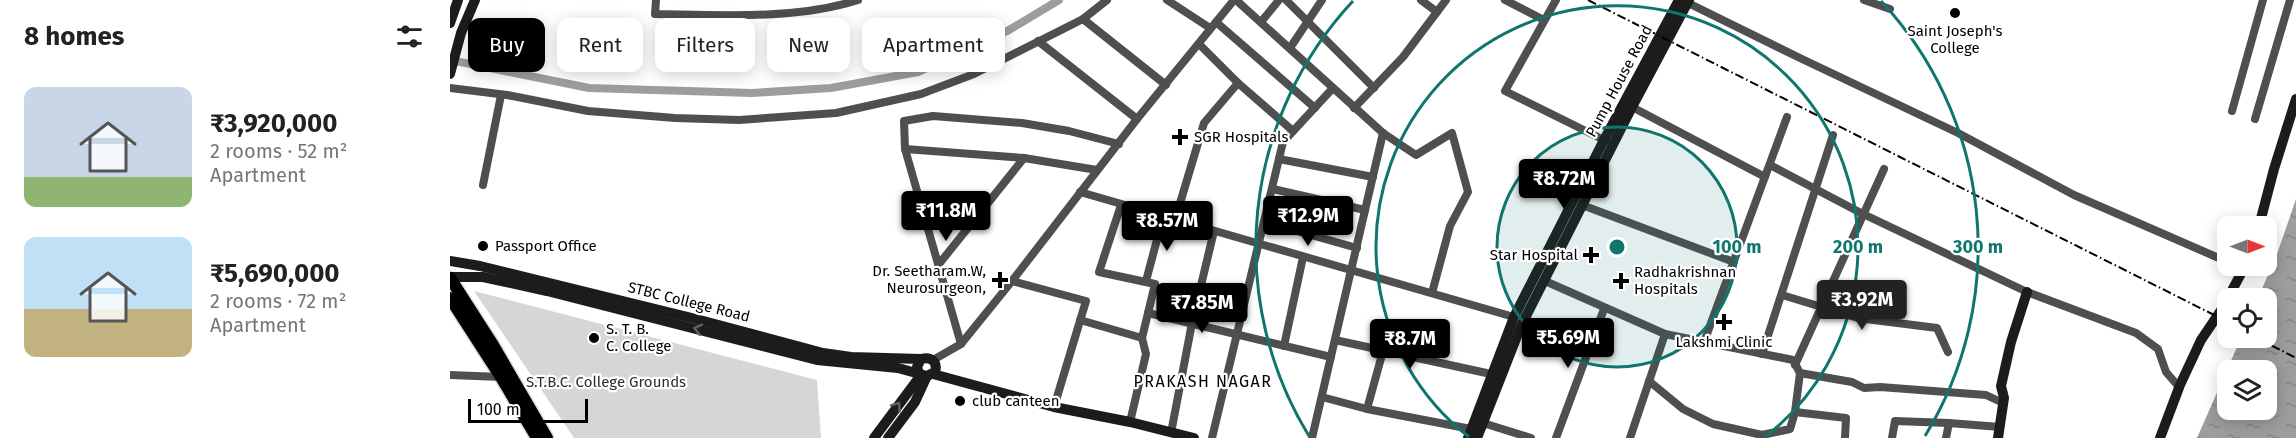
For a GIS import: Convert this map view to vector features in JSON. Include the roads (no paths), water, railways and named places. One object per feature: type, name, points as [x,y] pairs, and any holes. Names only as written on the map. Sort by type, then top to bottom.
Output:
[{"type":"main road","points":[[450,277],[547,438]]},
{"type":"main road","points":[[450,298],[454,313],[501,377],[537,438]]},
{"type":"street","points":[[450,22],[458,0]]},
{"type":"street","points":[[450,74],[461,33],[474,0]]},
{"type":"street","points":[[656,0],[655,14],[759,15],[842,5],[855,0]]},
{"type":"street","points":[[450,88],[588,111],[675,118],[739,120],[836,113],[921,94],[974,74],[1083,19],[1107,0]]},
{"type":"street","points":[[1167,0],[1213,25],[1315,108]]},
{"type":"street","points":[[873,438],[925,374],[936,366],[933,360],[961,344],[1137,118],[1235,0],[1383,133],[1416,155],[1452,134],[1468,192],[1450,226],[1432,293]]},
{"type":"street","points":[[1261,22],[1279,0]]},
{"type":"street","points":[[1286,0],[1374,88]]},
{"type":"street","points":[[1290,48],[1322,0]]},
{"type":"street","points":[[1421,0],[1437,12]]},
{"type":"street","points":[[1354,108],[1403,57],[1446,0]]},
{"type":"street","points":[[1505,0],[1544,20]]},
{"type":"street","points":[[1556,0],[1505,91],[1609,142]]},
{"type":"street","points":[[1864,0],[1890,9]]},
{"type":"street","points":[[2232,111],[2263,0]]},
{"type":"street","points":[[2254,119],[2290,0]]},
{"type":"street","points":[[1322,397],[1472,435],[1483,423],[1521,326],[1582,205],[1609,142],[1632,107],[1685,1],[1958,133],[2073,195],[2217,257]]},
{"type":"street","name":"Pump House Road","points":[[1472,435],[1491,375],[1514,316],[1685,1]]},
{"type":"street","points":[[1083,19],[1166,84]]},
{"type":"street","points":[[1038,41],[1137,118]]},
{"type":"street","points":[[1199,44],[1238,83],[1293,131]]},
{"type":"street","points":[[1175,220],[1204,123],[1238,83]]},
{"type":"street","points":[[1212,438],[1258,244],[1266,222],[1283,142],[1333,88]]},
{"type":"street","points":[[483,184],[501,95]]},
{"type":"street","points":[[2262,216],[2296,99]]},
{"type":"street","points":[[1632,107],[1765,177]]},
{"type":"street","points":[[961,344],[905,149],[904,121],[933,116],[1022,123],[1069,131],[1119,144]]},
{"type":"street","points":[[1704,342],[1787,117]]},
{"type":"street","points":[[1312,438],[1383,133]]},
{"type":"street","points":[[1762,354],[1833,135]]},
{"type":"street","points":[[905,149],[1024,158],[1097,170]]},
{"type":"street","points":[[939,264],[1024,158]]},
{"type":"street","points":[[1279,159],[1373,177]]},
{"type":"street","points":[[1770,165],[1864,214],[2027,292],[2136,333],[2158,349],[2166,372],[2179,387]]},
{"type":"street","points":[[1795,365],[1884,169]]},
{"type":"street","points":[[1273,189],[1365,210]]},
{"type":"street","points":[[1080,192],[1514,316]]},
{"type":"street","points":[[1121,205],[1099,272],[1155,284],[1143,338],[1146,354],[1130,422]]},
{"type":"street","points":[[1582,205],[1734,262]]},
{"type":"street","points":[[1146,281],[1163,217]]},
{"type":"street","points":[[1266,222],[1357,248]]},
{"type":"street","points":[[1171,433],[1192,323],[1214,231]]},
{"type":"street","points":[[1284,346],[1304,257]]},
{"type":"street","name":"STBC College Road","points":[[450,261],[480,266],[673,313],[823,353],[851,357],[921,359],[928,357],[933,360]]},
{"type":"street","name":"STBC College Road","points":[[450,277],[483,277],[547,291],[817,360],[898,368],[1054,407],[1130,422],[1192,438]]},
{"type":"street","points":[[1012,281],[1086,300],[1054,407]]},
{"type":"street","points":[[1545,281],[1665,334],[1793,360],[1800,373],[1795,412],[1790,429],[1762,437],[1713,424],[1683,408],[1649,381]]},
{"type":"street","points":[[1892,438],[1895,421],[1949,423],[1999,433],[2003,400],[2001,386],[2011,342],[2027,292]]},
{"type":"street","points":[[1782,295],[1858,318],[1937,328],[1948,352]]},
{"type":"street","points":[[1557,438],[1604,309]]},
{"type":"street","points":[[1148,313],[1331,357]]},
{"type":"street","points":[[2160,438],[2179,387],[2201,340],[2217,316]]},
{"type":"street","points":[[1080,320],[1143,338]]},
{"type":"street","points":[[1630,438],[1665,334]]},
{"type":"street","points":[[1335,340],[1491,375]]},
{"type":"street","points":[[1367,408],[1383,351]]},
{"type":"street","points":[[921,359],[918,364],[925,374]]},
{"type":"street","points":[[1800,373],[1852,382],[1864,388],[1880,387],[1986,395],[2003,400]]},
{"type":"street","points":[[888,438],[915,402],[925,374]]},
{"type":"street","points":[[450,375],[501,377]]},
{"type":"street","points":[[1795,412],[1846,418],[1845,438]]},
{"type":"street","points":[[1483,423],[1531,438]]},
{"type":"street","points":[[1946,438],[1949,423]]},
{"type":"water","points":[[2296,199],[2296,438],[2197,438],[2217,393],[2217,420],[2277,420],[2277,360],[2231,360],[2237,348],[2277,348],[2277,288],[2262,288],[2268,276],[2277,276],[2277,254]]},
{"type":"waterway","points":[[450,60],[589,88],[752,93],[831,88],[918,72],[1009,30],[1059,0]]},
{"type":"railway","points":[[1588,0],[2217,316]]},
{"type":"railway","points":[[2276,348],[2296,358]]},
{"type":"place","name":"Saint Joseph's College","points":[[1955,13]]},
{"type":"place","name":"SGR Hospitals","points":[[1180,137]]},
{"type":"place","name":"Passport Office","points":[[483,246]]},
{"type":"place","name":"Star Hospital","points":[[1591,255]]},
{"type":"place","name":"Dr. Seetharam.W, Neurosurgeon,","points":[[1000,280]]},
{"type":"place","name":"Radhakrishnan Hospitals","points":[[1621,281]]},
{"type":"place","name":"Lakshmi Clinic","points":[[1724,322]]},
{"type":"place","name":"S. T. B. C. College","points":[[594,338]]},
{"type":"place","name":"club canteen","points":[[960,401]]},
{"type":"district","name":"PRAKASH NAGAR","points":[[1203,381]]},
{"type":"park label","name":"S.T.B.C. College Grounds","points":[[606,382]]}]
